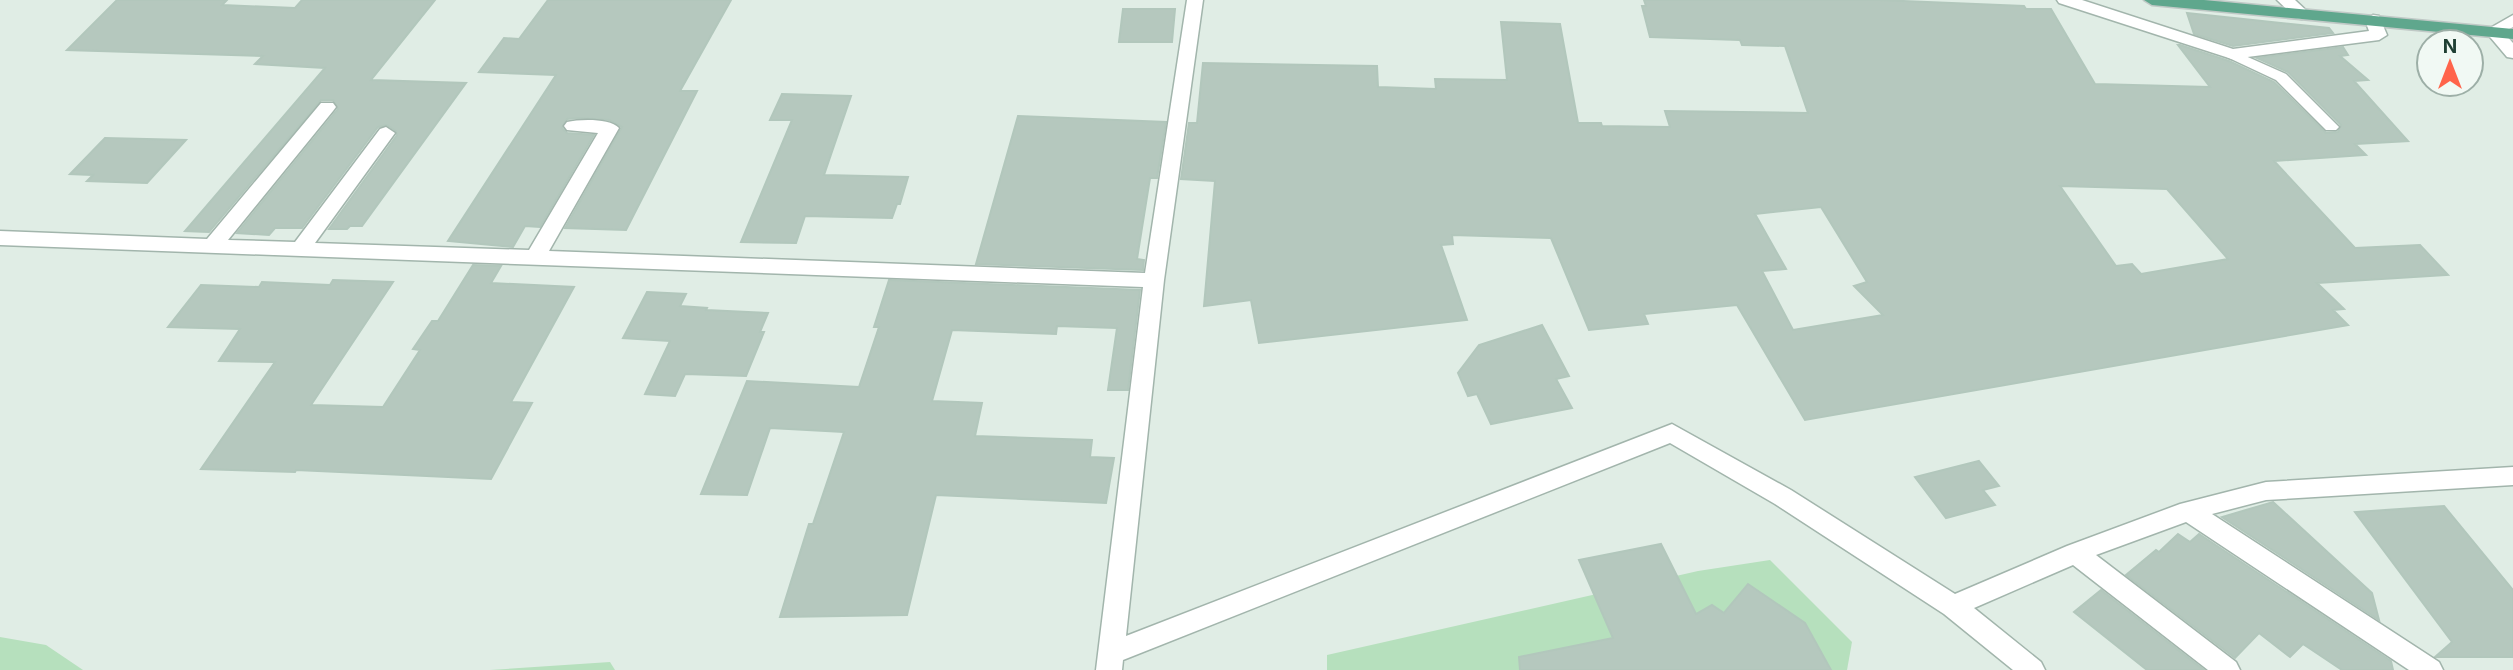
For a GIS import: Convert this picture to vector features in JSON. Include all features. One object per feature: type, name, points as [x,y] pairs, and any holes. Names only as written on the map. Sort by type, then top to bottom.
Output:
[{"type":"main road","points":[[2152,0],[2513,34]]},
{"type":"street","points":[[1195,0],[1154,280],[1110,662],[1672,433],[1783,497],[1953,606],[2032,670]]},
{"type":"street","points":[[2065,0],[2232,54],[2379,36],[2373,20]]},
{"type":"street","points":[[2285,0],[2302,14]]},
{"type":"street","points":[[2513,20],[2493,31],[2513,53]]},
{"type":"street","points":[[212,246],[327,107]]},
{"type":"street","points":[[535,258],[610,128],[573,126]]},
{"type":"street","points":[[300,249],[386,133]]},
{"type":"street","points":[[0,238],[1154,280]]},
{"type":"street","points":[[1953,606],[2074,553],[2188,511],[2266,491],[2513,476]]},
{"type":"street","points":[[2188,511],[2430,670]]},
{"type":"street","points":[[2074,553],[2227,670]]},
{"type":"lane","points":[[2232,54],[2281,77],[2331,128]]},
{"type":"green space","points":[[1770,560],[1852,642],[1847,670],[1327,670],[1327,655],[1698,571]]},
{"type":"green space","points":[[0,637],[46,645],[83,670],[0,670]]},
{"type":"green space","points":[[610,662],[615,670],[490,670]]},
{"type":"building","points":[[117,0],[227,0],[222,5],[295,8],[302,0],[435,0],[371,80],[466,83],[362,226],[329,229],[397,135],[396,131],[387,125],[378,127],[302,228],[275,228],[269,235],[237,233],[338,109],[333,100],[321,100],[209,232],[185,231],[325,68],[255,64],[263,56],[67,50]]},
{"type":"building","points":[[548,0],[731,0],[680,91],[697,91],[626,230],[565,228],[622,127],[609,120],[579,118],[567,119],[562,128],[567,133],[594,135],[540,227],[525,226],[513,247],[448,241],[556,75],[479,72],[504,38],[519,39]]},
{"type":"building","points":[[1644,0],[1879,0],[2051,9],[2095,84],[2210,87],[2180,45],[2229,61],[2274,82],[2326,133],[2338,132],[2341,125],[2288,72],[2257,58],[2343,47],[2348,55],[2340,56],[2368,80],[2354,81],[2408,141],[2355,144],[2366,155],[2274,161],[2355,248],[2420,245],[2448,275],[2317,283],[2344,309],[2333,310],[2348,325],[1805,420],[1737,305],[1644,314],[1648,324],[1589,330],[1551,238],[1452,235],[1453,244],[1441,245],[1467,320],[1259,343],[1251,300],[1204,306],[1215,181],[1181,179],[1189,123],[1197,123],[1203,63],[1377,66],[1378,87],[1436,89],[1435,79],[1507,80],[1501,22],[1560,24],[1578,123],[1670,127],[1665,111],[1808,113],[1785,46],[1742,45],[1740,40],[1650,37],[1642,6],[1646,6]],"holes":[[[2060,186],[2167,189],[2228,259],[2141,274],[2132,264],[2116,266]],[[1821,207],[1867,282],[1854,286],[1883,315],[1793,330],[1762,271],[1786,269],[1755,214]]]},
{"type":"building","points":[[1123,9],[1175,9],[1172,42],[1119,42]]},
{"type":"building","points":[[2187,13],[2329,28],[2333,33],[2233,46],[2194,34]]},
{"type":"building","points":[[782,94],[851,96],[824,175],[908,177],[900,204],[897,204],[892,218],[805,216],[796,243],[741,242],[792,120],[770,120]]},
{"type":"building","points":[[1018,116],[1166,122],[1157,178],[1150,178],[1137,259],[1144,260],[1143,270],[976,264]]},
{"type":"building","points":[[105,138],[186,140],[147,183],[87,181],[93,175],[70,174]]},
{"type":"building","points":[[473,265],[501,266],[491,283],[574,287],[511,402],[532,403],[491,479],[296,470],[201,469],[275,362],[219,361],[240,329],[168,327],[201,285],[259,287],[262,282],[330,285],[333,280],[393,282],[311,405],[383,407],[420,350],[413,349],[432,321],[438,321]]},
{"type":"building","points":[[889,280],[1140,290],[1128,390],[1108,390],[1117,328],[1057,326],[1056,334],[952,330],[932,401],[982,403],[975,436],[1092,440],[1090,457],[1114,458],[1106,503],[936,495],[907,615],[780,617],[809,524],[813,524],[844,432],[770,428],[747,495],[701,494],[747,381],[859,387],[879,327],[874,327]]},
{"type":"building","points":[[647,292],[686,294],[680,306],[768,313],[760,332],[764,332],[746,376],[685,374],[675,396],[645,394],[670,341],[623,338]]},
{"type":"building","points":[[1542,325],[1569,376],[1556,379],[1572,408],[1491,424],[1477,394],[1468,396],[1458,373],[1479,345]]},
{"type":"building","points":[[1979,461],[1999,486],[1983,490],[1995,505],[1946,518],[1915,477]]},
{"type":"building","points":[[2273,502],[2372,593],[2379,620],[2222,517]]},
{"type":"building","points":[[2444,506],[2513,590],[2513,657],[2435,657],[2452,642],[2355,512]]},
{"type":"building","points":[[2178,534],[2190,542],[2199,534],[2391,661],[2393,670],[2342,670],[2303,644],[2290,657],[2259,633],[2235,658],[2126,575],[2156,550],[2159,552]]},
{"type":"building","points":[[1661,544],[1696,614],[1712,605],[1724,613],[1748,584],[1805,623],[1831,670],[1520,670],[1519,657],[1613,638],[1579,560]]},
{"type":"building","points":[[2101,590],[2204,670],[2147,670],[2074,612]]}]
